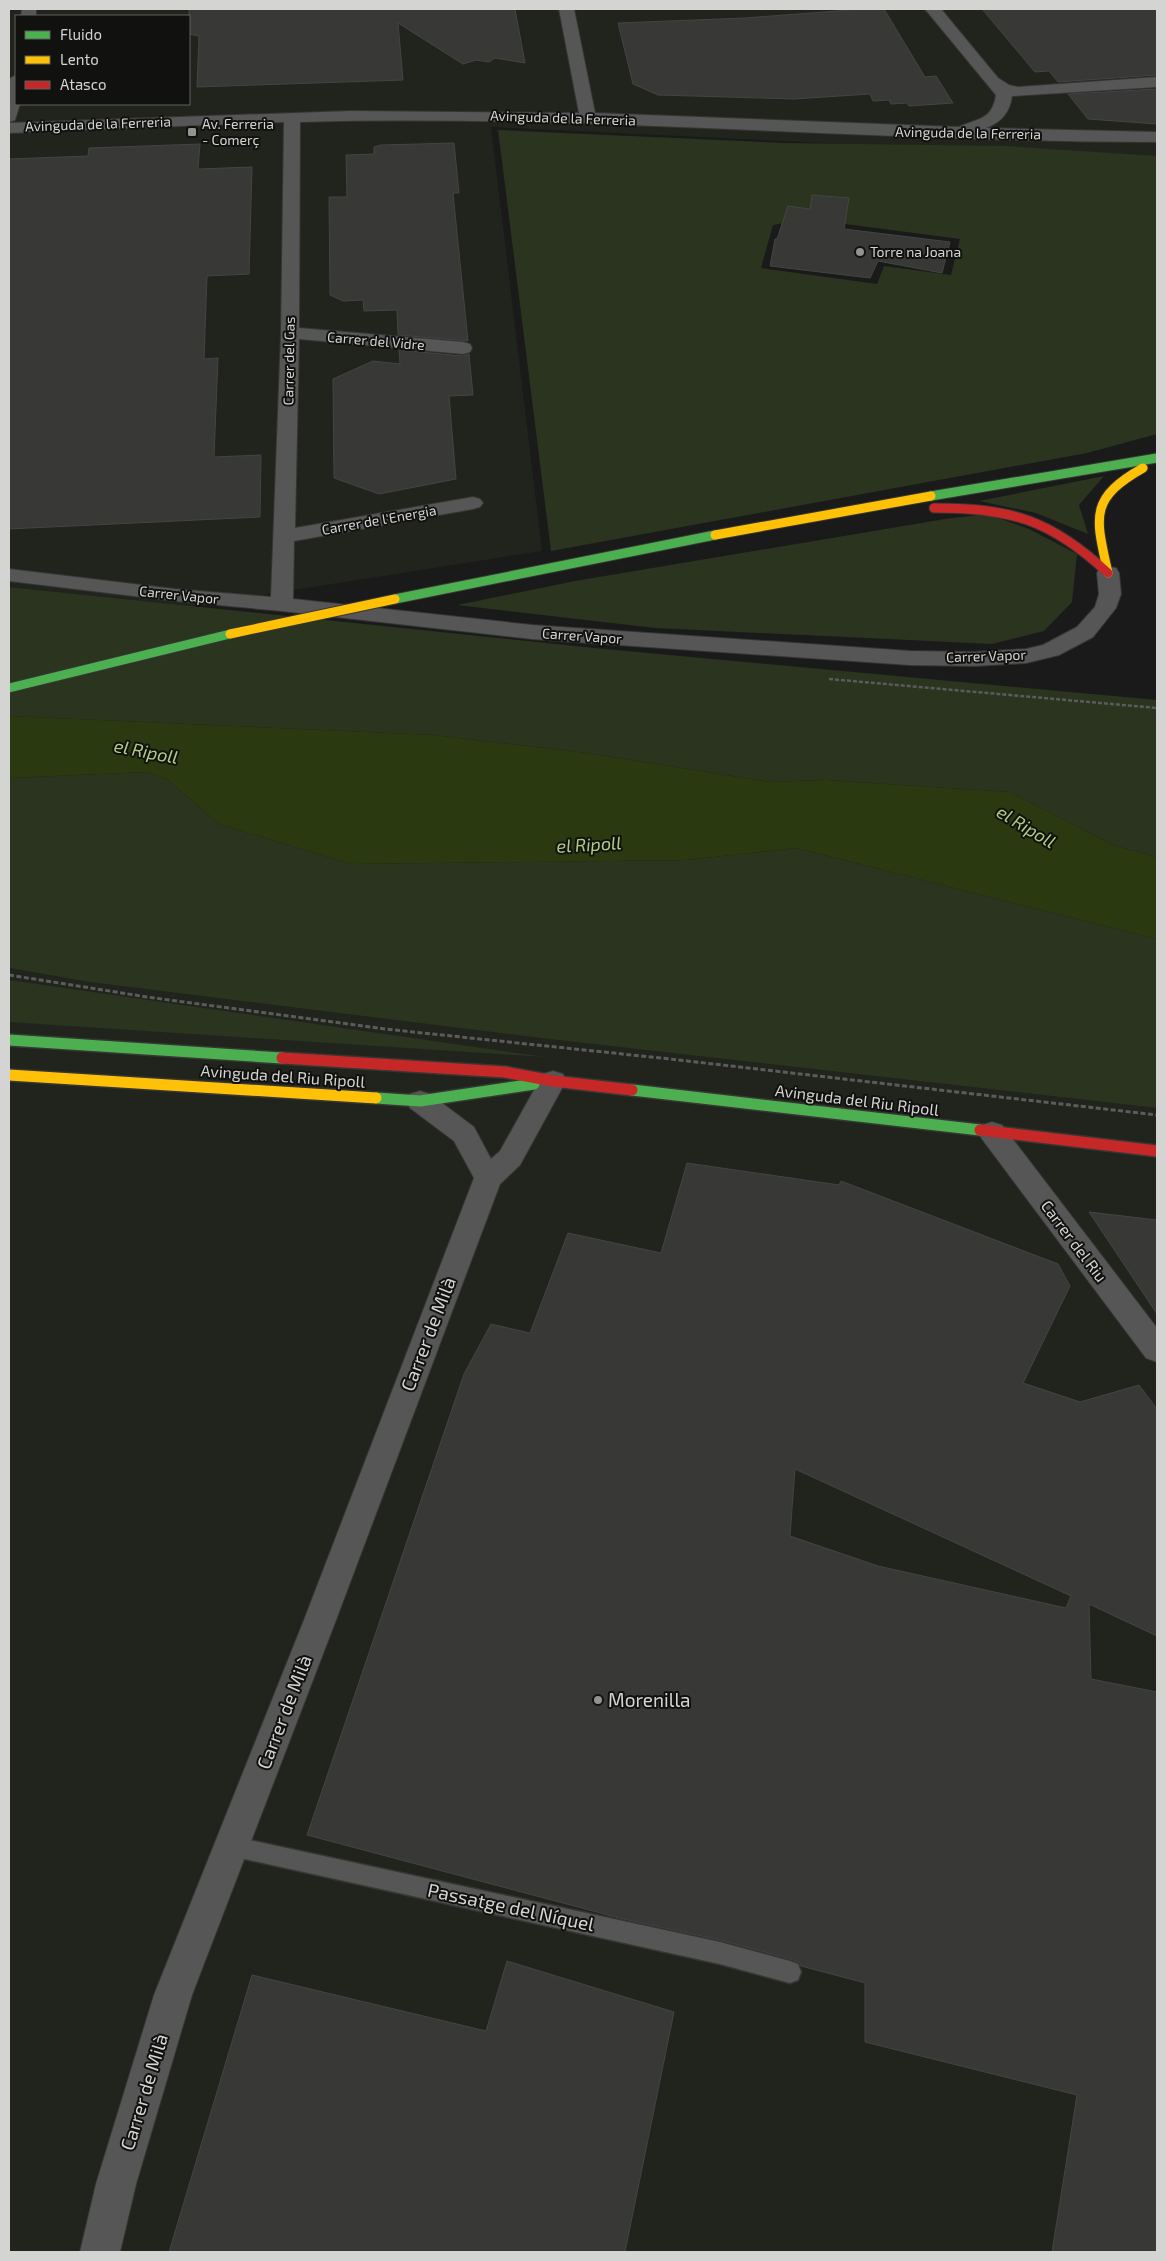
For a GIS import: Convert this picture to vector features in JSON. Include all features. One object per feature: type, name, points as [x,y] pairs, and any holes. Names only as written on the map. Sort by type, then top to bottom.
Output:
[{"type":"main road","points":[[1022,480],[1138,449]]},
{"type":"main road","points":[[9,688],[260,627],[554,566],[809,518],[1157,458]]},
{"type":"main road","points":[[1108,573],[1099,521],[1102,497],[1116,481],[1157,463]]},
{"type":"main road","points":[[809,518],[947,507],[1005,512],[1044,524],[1062,532],[1092,556],[1108,573]]},
{"type":"main road","name":"Avinguda del Riu Ripoll","points":[[9,1040],[505,1072],[553,1081],[1157,1151]]},
{"type":"main road","name":"Avinguda del Riu Ripoll","points":[[9,1075],[420,1101],[484,1093],[553,1081]]},
{"type":"street","points":[[566,9],[588,118]]},
{"type":"street","points":[[933,9],[1004,95],[1004,105],[1000,113],[985,123],[959,132]]},
{"type":"street","points":[[991,80],[1003,88],[1017,92],[1157,82]]},
{"type":"street","points":[[9,117],[15,85]]},
{"type":"street","points":[[1068,89],[1040,95],[1026,111],[1035,122],[1077,136]]},
{"type":"street","name":"Avinguda de la Ferreria","points":[[9,128],[394,115],[588,118],[1117,137]]},
{"type":"street","name":"Carrer del Gas","points":[[282,604],[290,333],[292,117]]},
{"type":"street","points":[[959,132],[1157,152]]},
{"type":"street","points":[[1117,137],[1157,137]]},
{"type":"street","points":[[1117,137],[1157,142]]},
{"type":"street","name":"Carrer del Vidre","points":[[290,333],[463,348]]},
{"type":"street","name":"Carrer de l'Energia","points":[[285,536],[473,503]]},
{"type":"street","name":"Carrer Vapor","points":[[9,574],[175,596],[282,604],[532,632],[764,649],[974,659],[1026,656],[1051,650],[1085,632],[1105,608],[1110,594],[1108,573]]},
{"type":"street","name":"Carrer de Milà","points":[[100,2252],[116,2184],[173,1996],[320,1620],[488,1178],[510,1158],[553,1081]]},
{"type":"street","points":[[420,1101],[464,1134],[488,1178]]},
{"type":"street","name":"Carrer del Riu","points":[[992,1132],[1157,1350]]},
{"type":"lane","name":"Passatge del Níquel","points":[[231,1846],[720,1953],[790,1972]]},
{"type":"path","points":[[821,678],[1157,708]]},
{"type":"path","points":[[9,975],[147,997],[385,1029],[670,1059],[1157,1115]]},
{"type":"shaded area","points":[[9,9],[1157,9],[1157,159],[491,127],[542,551],[191,606],[9,587]]},
{"type":"shaded area","points":[[498,130],[785,143],[1005,146],[1157,156],[1157,434],[1087,453],[551,551]],"holes":[[[807,219],[960,239],[951,275],[884,266],[877,284],[761,268],[773,225]]]},
{"type":"shaded area","points":[[1104,476],[1079,505],[1088,534],[1036,513],[979,501]]},
{"type":"shaded area","points":[[987,514],[1029,529],[1077,554],[1072,602],[1044,631],[992,644],[655,628],[457,605],[575,581],[945,519]]},
{"type":"shaded area","points":[[9,587],[584,647],[1157,700],[1157,857],[1113,845],[1010,792],[825,780],[770,782],[587,753],[433,735],[9,716]]},
{"type":"shaded area","points":[[146,772],[167,779],[219,824],[351,864],[687,860],[796,848],[1157,939],[1157,1108],[540,1038],[89,982],[9,968],[9,778]]},
{"type":"shaded area","points":[[9,968],[89,982],[540,1038],[1157,1108],[1157,2252],[9,2252]]},
{"type":"shaded area","points":[[9,980],[545,1057],[9,1022]]},
{"type":"water","name":"el Ripoll","points":[[9,716],[433,735],[587,753],[770,782],[825,780],[1010,792],[1113,845],[1157,857],[1157,939],[796,848],[687,860],[351,864],[219,824],[167,779],[146,772],[9,778]]},
{"type":"building","points":[[189,9],[515,9],[525,63],[495,58],[489,62],[476,60],[463,64],[398,23],[403,80],[197,87],[199,36],[190,34]]},
{"type":"building","points":[[884,9],[925,77],[936,76],[953,103],[909,106],[907,103],[891,104],[889,100],[873,101],[870,94],[794,99],[658,95],[633,84],[618,23],[745,18]]},
{"type":"building","points":[[982,9],[1157,9],[1157,75],[1058,82],[1049,71],[1035,72]]},
{"type":"building","points":[[1157,89],[1157,124],[1088,119],[1068,94]]},
{"type":"building","points":[[454,143],[459,193],[453,193],[468,341],[398,335],[397,310],[364,311],[363,300],[343,301],[330,295],[329,197],[347,197],[346,155],[374,154],[374,147],[381,145]]},
{"type":"building","points":[[200,144],[198,169],[252,167],[249,274],[207,276],[204,359],[218,358],[214,457],[261,455],[260,517],[9,529],[9,159],[88,156],[89,148]]},
{"type":"building","name":"Torre na Joana","points":[[812,195],[849,198],[844,229],[950,242],[942,273],[878,261],[870,278],[770,266],[775,239],[777,239],[788,206],[810,209]]},
{"type":"building","points":[[399,350],[463,356],[469,354],[473,395],[449,396],[456,479],[379,494],[334,478],[333,379],[373,361],[400,364]]},
{"type":"building","points":[[687,1163],[839,1185],[841,1181],[1058,1264],[1070,1286],[1023,1383],[1080,1402],[1139,1385],[1157,1409],[1157,1636],[1089,1604],[1091,1679],[1157,1692],[1157,2252],[1052,2252],[1077,2095],[865,2042],[865,1983],[801,1966],[799,1962],[790,1959],[720,1940],[623,1919],[307,1835],[464,1374],[491,1324],[530,1333],[568,1233],[661,1253]],"holes":[[[795,1469],[1071,1596],[1066,1608],[878,1566],[790,1536]]]},
{"type":"building","points":[[1089,1212],[1157,1220],[1157,1314]]},
{"type":"building","points":[[507,1961],[674,2012],[625,2252],[169,2252],[252,1975],[486,2031]]},
{"type":"traffic: fast","points":[[931,496],[1157,458]]},
{"type":"traffic: fast","points":[[395,599],[715,535]]},
{"type":"traffic: fast","points":[[9,688],[230,634]]},
{"type":"traffic: fast","points":[[9,1040],[282,1058]]},
{"type":"traffic: fast","points":[[376,1098],[420,1101],[534,1084]]},
{"type":"traffic: fast","points":[[632,1090],[980,1130]]},
{"type":"traffic: slow","points":[[1108,573],[1099,523],[1100,510],[1104,499],[1112,488],[1143,468]]},
{"type":"traffic: slow","points":[[715,535],[931,496]]},
{"type":"traffic: slow","points":[[230,634],[395,599]]},
{"type":"traffic: slow","points":[[9,1075],[376,1098]]},
{"type":"traffic: jam","points":[[934,508],[986,510],[1008,513],[1029,520],[1049,528],[1069,540],[1108,573]]},
{"type":"traffic: jam","points":[[282,1058],[505,1072],[553,1081],[632,1090]]},
{"type":"traffic: jam","points":[[980,1130],[1157,1151]]},
{"type":"place","name":"Av. Ferreria - Comerç","points":[[192,132]]},
{"type":"place","name":"Torre na Joana","points":[[860,252]]},
{"type":"place","name":"Morenilla","points":[[598,1700]]}]
